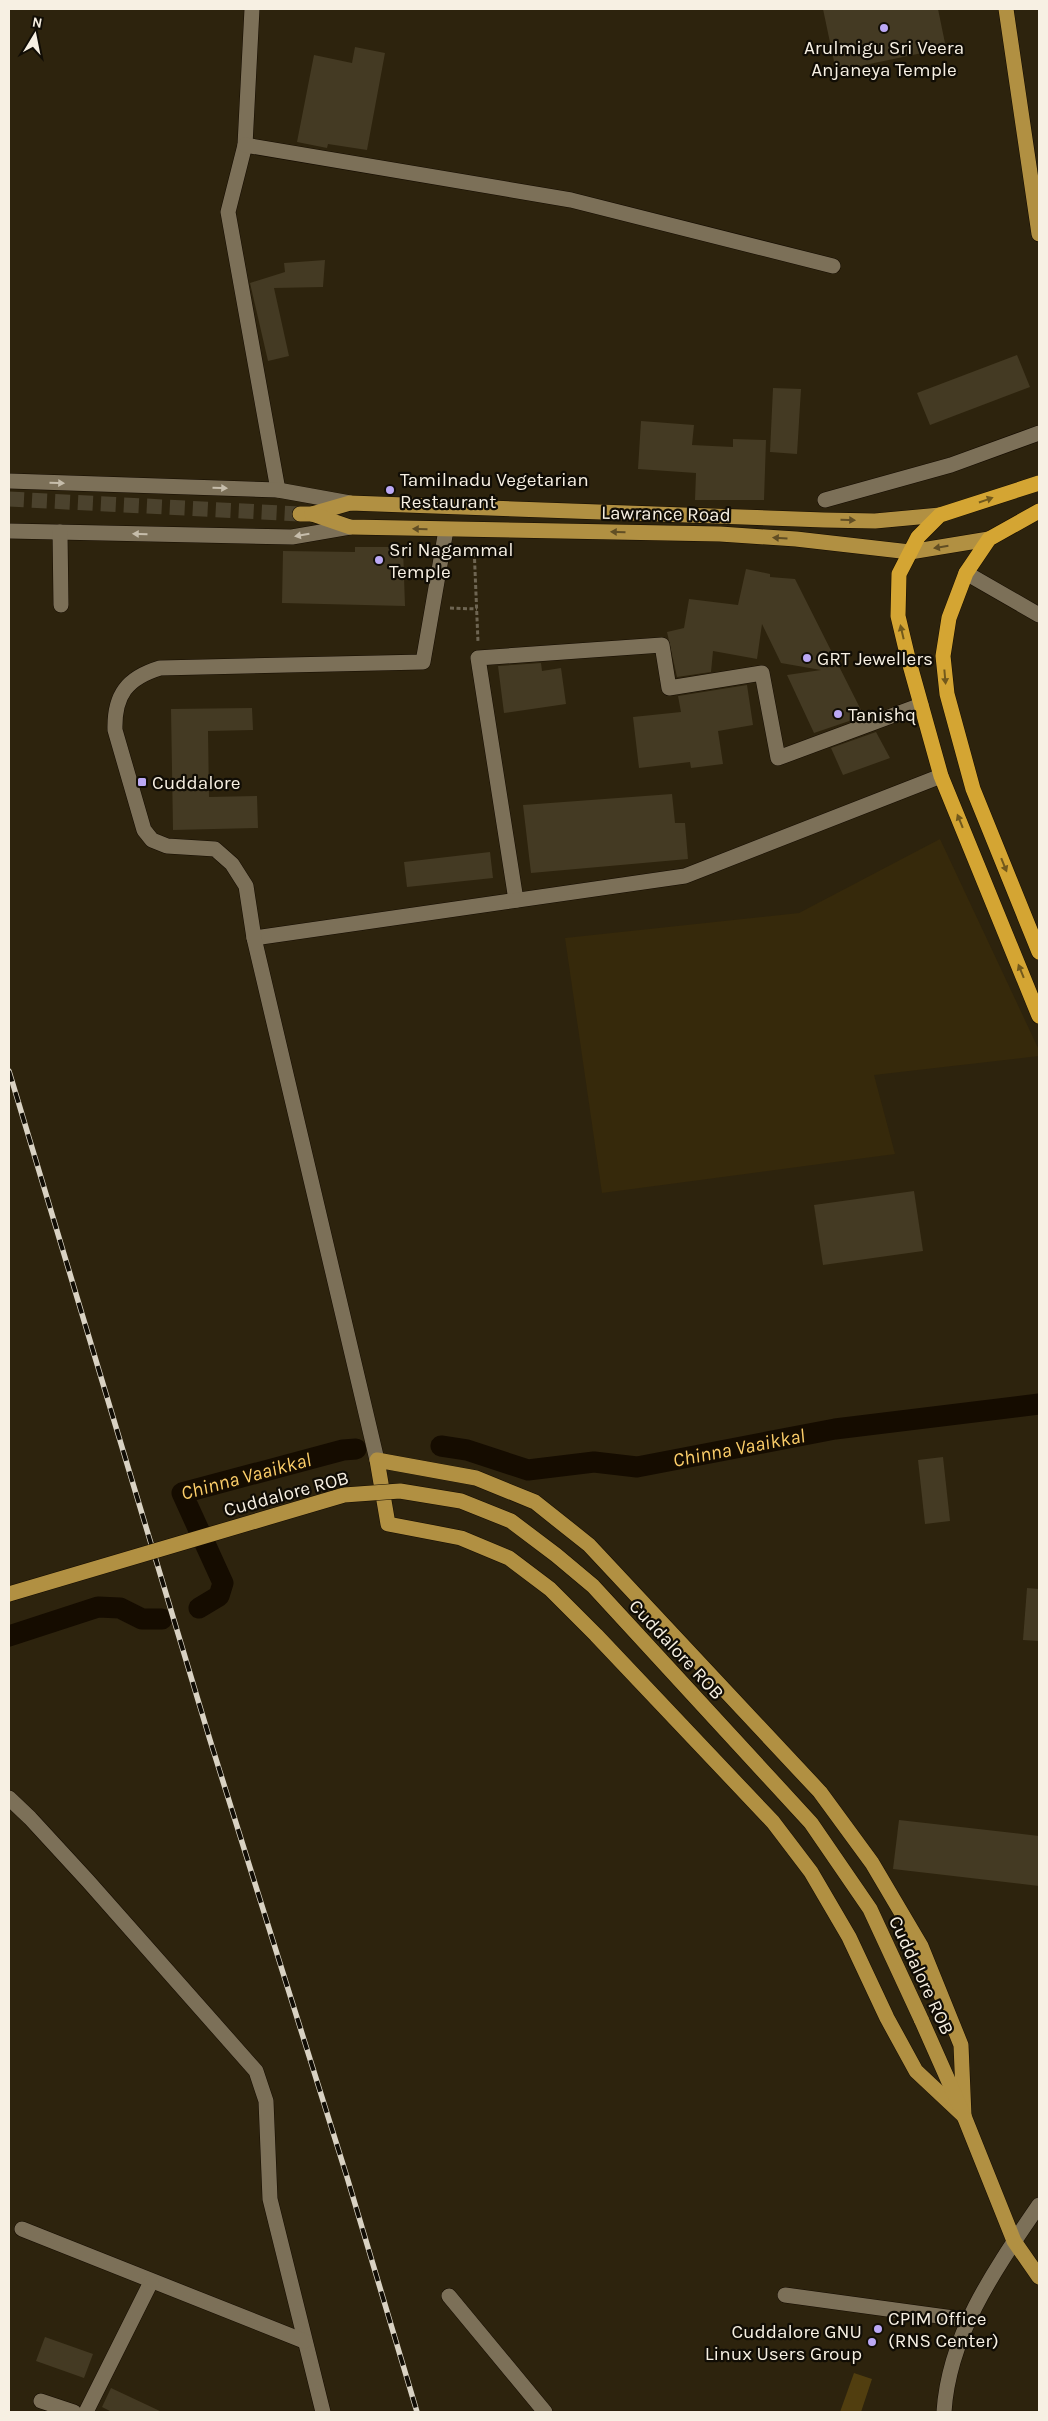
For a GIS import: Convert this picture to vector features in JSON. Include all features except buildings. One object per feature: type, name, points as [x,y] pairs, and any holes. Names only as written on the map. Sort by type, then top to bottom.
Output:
[{"type":"highway","points":[[1039,483],[940,515],[918,536],[899,574],[898,616],[942,776],[1039,1016]]},
{"type":"highway","points":[[1039,511],[989,539],[966,573],[949,618],[943,656],[947,694],[973,789],[1039,952]]},
{"type":"main road","points":[[1006,9],[1039,234]]},
{"type":"main road","name":"Lawrance Road","points":[[940,515],[875,521],[350,503],[306,514],[350,527],[720,534],[796,539],[910,552],[989,539]]},
{"type":"main road","points":[[377,1460],[476,1478],[535,1502],[589,1545],[820,1792],[872,1863],[921,1946],[961,2045],[964,2116],[916,2071],[887,2018],[849,1937],[811,1872],[773,1822],[550,1589],[509,1558],[462,1538],[388,1524],[377,1460]]},
{"type":"main road","name":"Cuddalore ROB","points":[[9,1594],[344,1495],[400,1491],[461,1501],[511,1521],[593,1586],[811,1823],[870,1909],[964,2116],[1014,2242],[1039,2278]]},
{"type":"street","points":[[252,9],[245,145],[228,212],[278,490]]},
{"type":"street","points":[[245,145],[571,200],[833,266]]},
{"type":"street","points":[[825,500],[951,464],[1039,432]]},
{"type":"street","points":[[9,481],[278,490],[350,503]]},
{"type":"street","points":[[9,531],[292,537],[350,527]]},
{"type":"street","points":[[377,1460],[254,938],[246,886],[232,864],[214,849],[167,846],[152,840],[144,830],[115,730],[115,712],[120,697],[130,683],[144,673],[160,668],[423,662],[446,530]]},
{"type":"street","points":[[60,532],[61,605]]},
{"type":"street","points":[[966,573],[1039,615]]},
{"type":"street","points":[[516,900],[478,658],[662,645],[669,688],[762,673],[778,758],[921,705]]},
{"type":"street","points":[[254,938],[685,876],[942,776]]},
{"type":"street","points":[[9,1798],[88,1880],[256,2071],[266,2101],[270,2199],[323,2412]]},
{"type":"street","points":[[944,2412],[945,2394],[954,2355],[968,2320],[1014,2242],[1039,2205]]},
{"type":"street","points":[[22,2229],[151,2282],[304,2341]]},
{"type":"street","points":[[86,2412],[151,2282]]},
{"type":"street","points":[[785,2295],[968,2320]]},
{"type":"street","points":[[449,2296],[545,2412]]},
{"type":"street","points":[[41,2401],[74,2412]]},
{"type":"path","points":[[474,530],[478,658]]},
{"type":"path","points":[[432,608],[476,609]]},
{"type":"shaded area","points":[[940,839],[1039,1050],[1039,1056],[874,1075],[895,1154],[602,1193],[565,938],[799,913]]},
{"type":"shaded area","points":[[854,2373],[872,2379],[861,2412],[840,2412]]},
{"type":"waterway","name":"Chinna Vaaikkal","points":[[441,1446],[467,1450],[528,1470],[594,1462],[637,1467],[835,1429],[1039,1404]]},
{"type":"waterway","name":"Chinna Vaaikkal","points":[[199,1608],[219,1596],[223,1583],[182,1493],[343,1450],[356,1449]]},
{"type":"waterway","name":"Chinna Vaaikkal","points":[[9,1636],[98,1607],[120,1608],[142,1619],[162,1619]]},
{"type":"tunnel","points":[[9,499],[300,514]]},
{"type":"railway","points":[[9,1071],[210,1740],[347,2177],[417,2412]]},
{"type":"place","name":"Arulmigu Sri Veera Anjaneya Temple","points":[[884,28]]},
{"type":"place","name":"Tamilnadu Vegetarian Restaurant","points":[[390,490]]},
{"type":"place","name":"Sri Nagammal Temple","points":[[379,560]]},
{"type":"place","name":"GRT Jewellers","points":[[807,658]]},
{"type":"place","name":"Tanishq","points":[[838,714]]},
{"type":"place","name":"Cuddalore","points":[[142,782]]},
{"type":"place","name":"CPIM Office (RNS Center)","points":[[878,2329]]},
{"type":"place","name":"Cuddalore GNU Linux Users Group","points":[[872,2342]]}]
